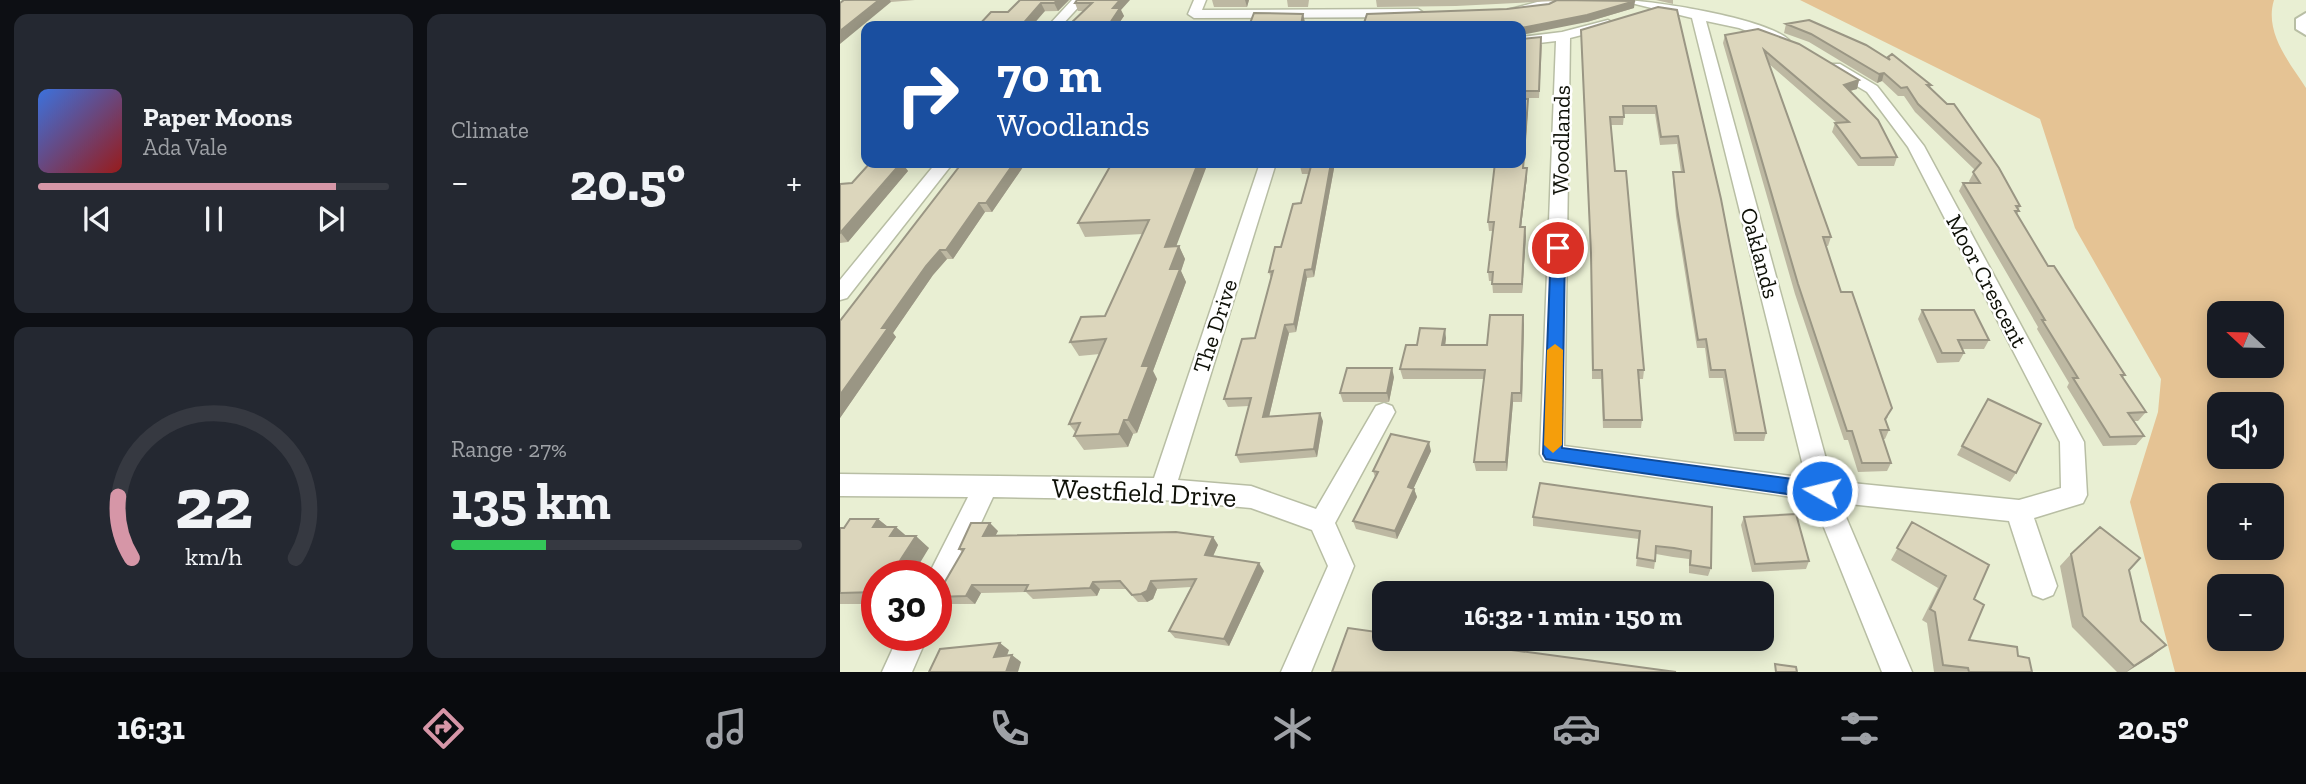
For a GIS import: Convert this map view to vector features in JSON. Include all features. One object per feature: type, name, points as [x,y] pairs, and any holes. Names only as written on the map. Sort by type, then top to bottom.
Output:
[{"type":"main road","points":[[2306,19],[2306,29]]},
{"type":"street","points":[[1059,21],[1079,0]]},
{"type":"street","points":[[1200,0],[1194,14],[1431,13]]},
{"type":"street","points":[[1498,10],[1565,0]]},
{"type":"street","name":"Moor Crescent","points":[[1552,454],[1822,491],[2019,511],[2074,495],[2072,442],[1916,146],[1872,89],[1808,51],[1743,25],[1625,0]]},
{"type":"street","points":[[1526,40],[1563,36],[1623,20],[1653,8]]},
{"type":"street","name":"Oaklands","points":[[1698,15],[1822,491],[1897,672]]},
{"type":"street","name":"Woodlands","points":[[1552,454],[1563,36]]},
{"type":"street","points":[[840,293],[941,168]]},
{"type":"street","name":"The Drive","points":[[1163,489],[1266,168]]},
{"type":"street","points":[[1296,672],[1341,566],[1322,522],[1384,412]]},
{"type":"street","name":"Westfield Drive","points":[[840,485],[1163,489],[1251,497],[1322,522]]},
{"type":"street","points":[[950,560],[986,486]]},
{"type":"street","points":[[2019,511],[2043,586]]},
{"type":"street","points":[[897,672],[907,651]]},
{"type":"shaded area","points":[[1800,0],[2274,0],[2272,24],[2275,35],[2306,88],[2306,672],[2175,672],[2130,502],[2158,412],[2161,379],[2075,228],[2040,119]]},
{"type":"building","points":[[844,0],[879,0],[840,31],[840,3]]},
{"type":"building","points":[[1020,0],[1058,0],[1054,3],[1041,3],[1025,21],[983,21],[991,12],[1008,12]]},
{"type":"building","points":[[1077,0],[1120,0],[1113,8],[1120,8],[1111,21],[1073,21],[1092,3],[1075,3]]},
{"type":"building","points":[[1557,0],[1635,1],[1587,15],[1526,27],[1526,21],[1365,21],[1367,14],[1507,9],[1549,4]]},
{"type":"building","points":[[1658,7],[1677,10],[1721,199],[1766,433],[1736,433],[1725,370],[1711,370],[1706,339],[1698,340],[1673,172],[1684,172],[1678,136],[1661,137],[1656,106],[1623,106],[1624,117],[1610,117],[1615,171],[1626,171],[1644,370],[1638,370],[1642,420],[1604,420],[1602,370],[1593,370],[1591,253],[1581,30]]},
{"type":"building","points":[[1254,13],[1303,14],[1302,21],[1251,21]]},
{"type":"building","points":[[1809,20],[1866,45],[1890,60],[1888,57],[1892,54],[1931,85],[1927,85],[1947,104],[1954,104],[1999,168],[2020,206],[2016,206],[2019,211],[2015,211],[2048,266],[2054,266],[2125,375],[2121,375],[2146,412],[2128,413],[2144,436],[2110,437],[2073,378],[2078,378],[1963,183],[1980,183],[1973,172],[1981,163],[1918,104],[1907,87],[1901,88],[1884,73],[1879,74],[1811,34],[1786,24]]},
{"type":"building","points":[[1758,29],[1799,44],[1859,80],[1844,85],[1878,120],[1897,157],[1861,158],[1835,123],[1849,122],[1764,50],[1831,237],[1823,237],[1841,292],[1852,292],[1892,408],[1885,419],[1889,430],[1880,430],[1891,463],[1862,463],[1852,431],[1847,431],[1798,284],[1725,35]]},
{"type":"building","points":[[1541,37],[1539,91],[1526,91],[1526,38]]},
{"type":"building","points":[[866,168],[897,168],[840,233],[840,184],[852,183]]},
{"type":"building","points":[[958,168],[1010,168],[986,203],[979,203],[946,250],[940,250],[926,266],[882,328],[888,328],[840,395],[840,321]]},
{"type":"building","points":[[1109,168],[1196,168],[1165,247],[1179,246],[1170,269],[1180,269],[1142,366],[1149,366],[1128,420],[1124,420],[1119,434],[1074,436],[1080,423],[1069,424],[1106,339],[1070,342],[1081,317],[1105,316],[1149,220],[1078,223]]},
{"type":"building","points":[[1310,168],[1330,168],[1312,269],[1305,270],[1294,324],[1285,325],[1263,417],[1320,413],[1314,449],[1236,455],[1251,398],[1224,399],[1242,339],[1255,338],[1273,271],[1269,272],[1275,247],[1281,247],[1293,204],[1301,203]]},
{"type":"building","points":[[1494,168],[1527,168],[1520,227],[1525,227],[1522,284],[1492,284],[1493,272],[1488,272],[1494,222],[1488,222]]},
{"type":"building","points":[[1922,310],[1974,310],[1989,340],[1958,340],[1964,353],[1942,353]]},
{"type":"building","points":[[1490,315],[1523,315],[1521,393],[1512,393],[1506,462],[1474,462],[1485,370],[1400,369],[1406,345],[1417,345],[1420,328],[1445,329],[1442,345],[1487,345]]},
{"type":"building","points":[[1347,368],[1392,368],[1387,393],[1340,393]]},
{"type":"building","points":[[1988,399],[2041,424],[2016,473],[1962,446]]},
{"type":"building","points":[[1391,434],[1429,442],[1408,487],[1414,489],[1395,531],[1353,521],[1378,472],[1373,471]]},
{"type":"building","points":[[1540,483],[1712,507],[1711,568],[1690,565],[1691,551],[1674,548],[1656,546],[1655,561],[1637,558],[1640,531],[1533,517]]},
{"type":"building","points":[[1796,514],[1809,561],[1755,564],[1744,517]]},
{"type":"building","points":[[850,519],[878,519],[873,527],[896,527],[890,536],[916,536],[900,560],[861,560],[861,592],[840,593],[840,528],[844,528]]},
{"type":"building","points":[[1912,522],[1989,565],[1974,599],[1984,605],[1969,640],[2017,647],[2018,656],[2029,658],[2032,672],[1969,672],[1968,668],[1943,665],[1935,612],[1930,609],[1946,576],[1897,548]]},
{"type":"building","points":[[971,523],[990,523],[983,536],[1176,532],[1213,537],[1205,555],[1259,563],[1224,639],[1169,631],[1196,579],[1151,581],[1147,591],[1132,595],[1120,581],[1093,582],[1090,588],[1025,591],[1028,585],[972,585],[966,596],[952,596],[952,570],[964,549],[959,549]]},
{"type":"building","points":[[2100,527],[2140,558],[2129,570],[2141,621],[2166,645],[2134,666],[2083,616],[2071,554]]},
{"type":"building","points":[[1348,628],[1372,631],[1372,651],[1519,651],[1676,672],[1332,672]]},
{"type":"building","points":[[1000,643],[994,657],[1012,655],[1006,672],[929,672],[939,651],[952,651],[952,648]]},
{"type":"building","points":[[1775,664],[1796,667],[1797,672],[1776,672]]},
{"type":"slow traffic","points":[[1553,445],[1555,350]]},
{"type":"route","points":[[1558,248],[1552,454],[1822,491]]}]
